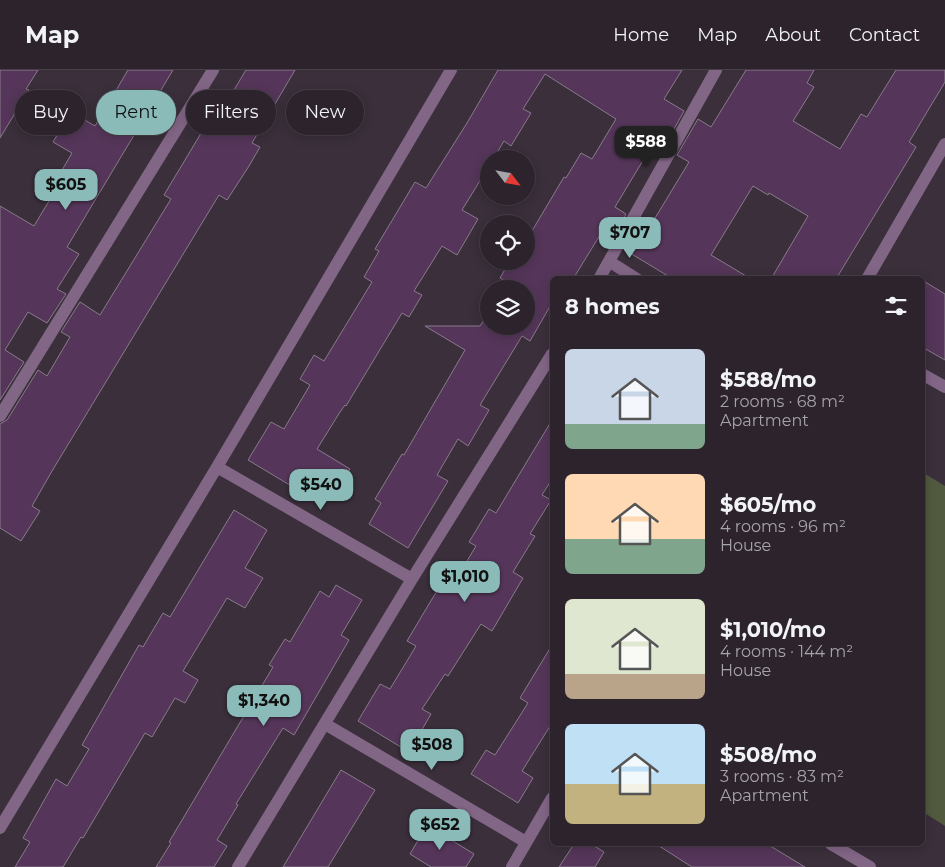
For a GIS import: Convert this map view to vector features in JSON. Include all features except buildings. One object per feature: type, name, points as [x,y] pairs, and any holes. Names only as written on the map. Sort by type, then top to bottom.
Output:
[{"type":"street","points":[[0,416],[213,70]]},
{"type":"street","points":[[0,828],[218,468],[451,70]]},
{"type":"street","points":[[601,276],[716,70]]},
{"type":"street","points":[[869,276],[945,144]]},
{"type":"street","points":[[610,262],[632,276]]},
{"type":"street","points":[[238,867],[412,579],[550,357]]},
{"type":"street","points":[[925,376],[945,387]]},
{"type":"street","points":[[218,468],[412,579]]},
{"type":"street","points":[[324,724],[526,842]]},
{"type":"street","points":[[512,867],[550,801]]},
{"type":"street","points":[[834,846],[870,867]]},
{"type":"green space","points":[[925,474],[945,486],[945,826],[925,813]]}]
